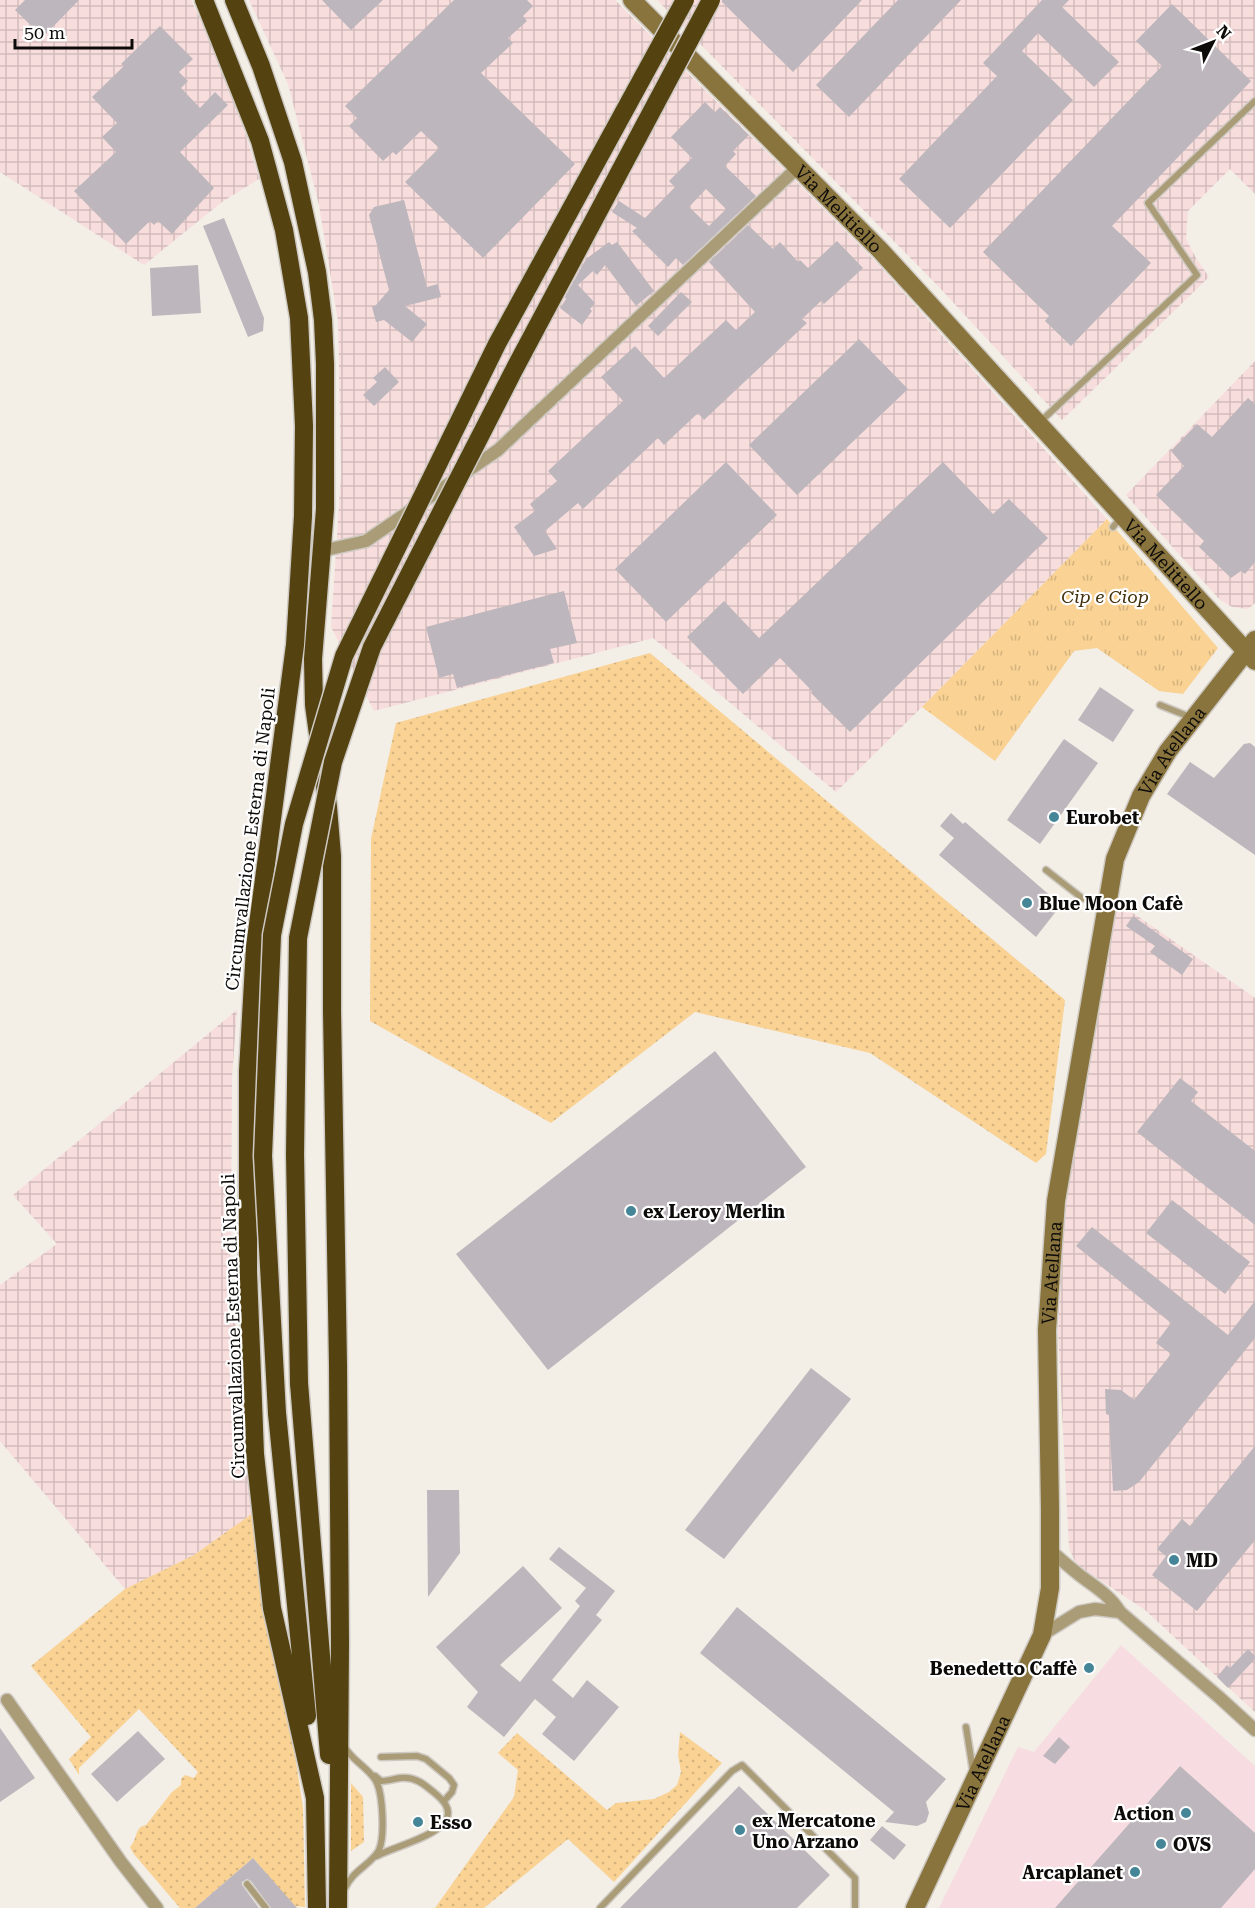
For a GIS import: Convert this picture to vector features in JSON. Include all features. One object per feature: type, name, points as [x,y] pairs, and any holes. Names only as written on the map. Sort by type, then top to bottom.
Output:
[{"type":"highway","name":"Circumvallazione Esterna di Napoli","points":[[204,0],[260,141],[284,230],[299,318],[304,426],[303,516],[295,645],[255,947],[248,1071],[248,1272],[255,1454],[272,1608],[315,1798],[317,1908]]},
{"type":"highway","points":[[234,0],[261,66],[293,162],[317,272],[325,364],[325,509],[313,659],[314,705],[328,807],[332,856],[338,1377],[338,1905]]},
{"type":"highway","points":[[315,1798],[277,1413],[263,1156],[272,935],[294,824],[344,656],[497,344],[685,0]]},
{"type":"highway","points":[[338,1870],[299,1383],[295,1154],[298,938],[333,762],[372,647],[514,370],[711,0]]},
{"type":"main road","name":"Via Melitiello","points":[[632,0],[880,250],[1038,424],[1118,521],[1252,650]]},
{"type":"main road","name":"Via Atellana","points":[[915,1908],[1042,1635],[1050,1588],[1047,1330],[1056,1201],[1115,859],[1141,796],[1168,751],[1193,718],[1252,650]]},
{"type":"street","points":[[321,551],[366,540],[498,450],[798,167]]},
{"type":"street","points":[[1050,1551],[1105,1593],[1120,1612],[1255,1730]]},
{"type":"street","points":[[1042,1635],[1079,1612],[1095,1609],[1120,1612]]},
{"type":"street","points":[[7,1700],[121,1862],[157,1908]]},
{"type":"lane","points":[[1038,424],[1197,275],[1148,203],[1255,101]]},
{"type":"lane","points":[[1160,705],[1193,718]]},
{"type":"lane","points":[[1046,870],[1082,898],[1107,903]]},
{"type":"lane","points":[[338,1905],[350,1877],[381,1854],[442,1826],[448,1814],[444,1801],[420,1781],[411,1777],[403,1777],[381,1781],[355,1761],[345,1748],[339,1724]]},
{"type":"lane","points":[[966,1727],[974,1777]]},
{"type":"lane","points":[[381,1756],[417,1756],[426,1759],[454,1785],[452,1792],[444,1801]]},
{"type":"lane","points":[[600,1908],[732,1771],[742,1765],[855,1878],[855,1908]]},
{"type":"lane","points":[[364,1767],[375,1780],[381,1796],[382,1838],[378,1851],[367,1863]]},
{"type":"lane","points":[[313,1908],[317,1870]]},
{"type":"lane","points":[[247,1884],[266,1908]]},
{"type":"shaded area","points":[[0,0],[191,0],[210,39],[247,138],[259,179],[222,202],[144,265],[0,172]]},
{"type":"shaded area","points":[[249,0],[615,0],[877,263],[1107,519],[836,792],[653,638],[374,711],[331,627],[341,474],[338,321],[319,205],[288,84]]},
{"type":"shaded area","points":[[657,0],[1255,0],[1255,194],[1230,169],[1188,211],[1186,239],[1209,277],[1062,420],[938,286]]},
{"type":"shaded area","points":[[1255,361],[1255,603],[1248,609],[1232,607],[1220,600],[1126,495]]},
{"type":"shaded area","points":[[1116,901],[1255,998],[1255,1712],[1145,1610],[1076,1564],[1069,1548],[1058,1332],[1065,1209]]},
{"type":"shaded area","points":[[237,1010],[232,1076],[231,1275],[253,1513],[194,1555],[125,1589],[0,1441],[0,1285],[57,1244],[13,1195]]},
{"type":"shaded area","points":[[1121,1645],[1255,1766],[1255,1908],[939,1908],[1018,1747],[1034,1752]]},
{"type":"green space","name":"Cip e Ciop","points":[[1107,519],[1218,648],[1183,694],[1159,691],[1097,648],[1074,651],[995,761],[922,707]]},
{"type":"green space","points":[[650,653],[1065,1000],[1046,1154],[1036,1163],[870,1053],[695,1012],[551,1123],[370,1021],[371,839],[396,723]]},
{"type":"green space","points":[[253,1513],[303,1808],[305,1907],[294,1906],[253,1858],[195,1908],[180,1908],[130,1847],[140,1828],[146,1825],[172,1792],[181,1785],[181,1779],[185,1775],[194,1778],[198,1772],[139,1709],[79,1768],[79,1775],[69,1759],[91,1737],[31,1666],[125,1589],[194,1555]]},
{"type":"green space","points":[[680,1732],[722,1763],[614,1882],[568,1839],[484,1908],[435,1908],[514,1797],[518,1770],[498,1753],[517,1733],[607,1810],[616,1803],[654,1799],[669,1792],[677,1785],[681,1772],[678,1755]]},
{"type":"green space","points":[[351,1783],[363,1797],[364,1842],[351,1851]]},
{"type":"building","points":[[25,0],[79,0],[43,37],[15,10]]},
{"type":"building","points":[[322,0],[383,0],[351,30]]},
{"type":"building","points":[[454,0],[527,0],[533,6],[523,16],[527,21],[508,38],[513,43],[481,73],[575,164],[483,258],[405,182],[439,148],[421,131],[396,155],[393,152],[383,161],[349,126],[357,118],[345,106]]},
{"type":"building","points":[[722,0],[862,0],[793,72]]},
{"type":"building","points":[[898,0],[961,0],[849,117],[816,85]]},
{"type":"building","points":[[1042,0],[1069,0],[1062,7],[1119,62],[1094,87],[1038,33],[1022,51],[1073,100],[950,228],[899,179],[997,76],[983,63]]},
{"type":"building","points":[[1172,4],[1251,81],[1112,226],[1151,263],[1071,346],[1045,321],[1049,316],[983,252],[1162,66],[1136,41]]},
{"type":"building","points":[[160,26],[193,59],[179,72],[188,81],[181,88],[200,108],[215,92],[228,105],[180,152],[214,188],[172,234],[158,221],[154,225],[150,221],[126,244],[74,191],[116,152],[102,137],[117,123],[92,97],[124,66],[121,64]]},
{"type":"building","points":[[705,102],[715,112],[720,107],[749,135],[733,151],[736,154],[725,166],[756,196],[683,265],[676,258],[668,267],[632,231],[637,228],[612,212],[619,201],[645,218],[675,187],[669,181],[692,158],[671,137]],"holes":[[[706,189],[726,209],[709,226],[689,207]]]},
{"type":"building","points":[[404,200],[427,287],[438,284],[441,297],[405,306],[427,324],[412,342],[384,320],[376,322],[372,307],[389,290],[369,215],[374,207]]},
{"type":"building","points":[[224,218],[264,318],[263,331],[248,337],[203,226]]},
{"type":"building","points":[[748,225],[773,249],[780,242],[798,262],[800,260],[808,268],[837,241],[863,268],[824,304],[821,301],[802,319],[807,323],[704,420],[698,413],[664,445],[658,438],[583,509],[578,503],[545,531],[557,549],[534,556],[514,527],[535,511],[530,504],[557,481],[548,471],[623,401],[601,377],[635,346],[664,378],[726,320],[736,330],[755,312],[709,262]]},
{"type":"building","points":[[609,242],[612,245],[617,242],[654,291],[636,306],[605,265],[597,275],[593,271],[578,285],[595,303],[582,325],[560,308],[586,259]]},
{"type":"building","points":[[198,265],[201,313],[152,316],[150,268]]},
{"type":"building","points":[[681,292],[692,302],[658,336],[648,326]]},
{"type":"building","points":[[859,339],[908,389],[797,495],[749,445]]},
{"type":"building","points":[[385,367],[399,382],[374,406],[363,395],[377,382],[373,378]]},
{"type":"building","points":[[1248,398],[1255,404],[1255,562],[1245,574],[1241,571],[1231,578],[1199,547],[1204,541],[1156,495],[1184,466],[1171,451],[1197,424],[1212,437]]},
{"type":"building","points":[[726,462],[777,515],[666,622],[615,569]]},
{"type":"building","points":[[943,462],[993,514],[1009,499],[1048,538],[850,732],[780,658],[743,694],[687,637],[724,601],[759,638]]},
{"type":"building","points":[[564,591],[577,643],[550,649],[554,663],[457,688],[453,674],[439,678],[426,627]]},
{"type":"building","points":[[1100,687],[1134,710],[1113,742],[1078,720]]},
{"type":"building","points":[[1064,739],[1098,763],[1040,844],[1007,820]]},
{"type":"building","points":[[1250,743],[1255,747],[1255,855],[1167,794],[1190,762],[1214,778],[1244,744]]},
{"type":"building","points":[[951,813],[963,824],[965,822],[1061,905],[1036,937],[939,855],[954,838],[940,826]]},
{"type":"building","points":[[1133,916],[1193,959],[1182,975],[1150,952],[1155,946],[1126,926]]},
{"type":"building","name":"ex Leroy Merlin","points":[[715,1051],[806,1167],[548,1370],[456,1254]]},
{"type":"building","points":[[1180,1078],[1198,1092],[1191,1101],[1255,1151],[1255,1225],[1137,1132]]},
{"type":"building","points":[[1172,1200],[1250,1262],[1225,1294],[1146,1233]]},
{"type":"building","points":[[1092,1227],[1228,1335],[1255,1301],[1255,1338],[1139,1482],[1127,1490],[1113,1491],[1109,1415],[1106,1414],[1105,1389],[1121,1390],[1134,1400],[1171,1354],[1156,1343],[1171,1323],[1076,1246]]},
{"type":"building","points":[[811,1368],[851,1399],[724,1559],[685,1530]]},
{"type":"building","points":[[1255,1446],[1255,1540],[1197,1611],[1152,1575],[1166,1556],[1157,1549],[1182,1519],[1190,1526]]},
{"type":"building","points":[[427,1490],[459,1490],[460,1553],[428,1597]]},
{"type":"building","points":[[559,1547],[615,1591],[596,1615],[602,1620],[552,1680],[573,1698],[587,1680],[619,1707],[574,1761],[542,1734],[556,1717],[535,1699],[504,1737],[467,1707],[478,1692],[436,1647],[523,1566],[562,1608],[500,1665],[520,1682],[580,1606],[575,1601],[586,1588],[549,1559]]},
{"type":"building","points":[[737,1607],[946,1779],[926,1802],[929,1813],[926,1822],[917,1826],[885,1822],[894,1812],[700,1653]]},
{"type":"building","points":[[1248,1649],[1255,1659],[1228,1688],[1217,1677],[1227,1665],[1230,1668]]},
{"type":"building","points":[[0,1728],[35,1778],[0,1802]]},
{"type":"building","points":[[138,1731],[165,1759],[117,1802],[91,1774]]},
{"type":"building","points":[[1059,1737],[1070,1747],[1055,1764],[1043,1756]]},
{"type":"building","points":[[1180,1766],[1255,1833],[1255,1869],[1221,1908],[1055,1908]]},
{"type":"building","name":"ex Mercatone Uno Arzano","points":[[739,1786],[830,1875],[797,1908],[620,1908]]},
{"type":"building","points":[[882,1826],[906,1845],[894,1860],[870,1840]]},
{"type":"building","points":[[253,1858],[297,1908],[271,1908],[251,1881],[247,1879],[242,1882],[242,1885],[259,1908],[195,1908]]},
{"type":"place","name":"Eurobet","points":[[1054,817]]},
{"type":"place","name":"Blue Moon Cafè","points":[[1027,903]]},
{"type":"place","name":"ex Leroy Merlin","points":[[631,1211]]},
{"type":"place","name":"MD","points":[[1174,1560]]},
{"type":"place","name":"Benedetto Caffè","points":[[1089,1668]]},
{"type":"place","name":"Action","points":[[1186,1813]]},
{"type":"place","name":"Esso","points":[[418,1822]]},
{"type":"place","name":"ex Mercatone Uno Arzano","points":[[740,1830]]},
{"type":"place","name":"OVS","points":[[1161,1844]]},
{"type":"place","name":"Arcaplanet","points":[[1135,1872]]}]
